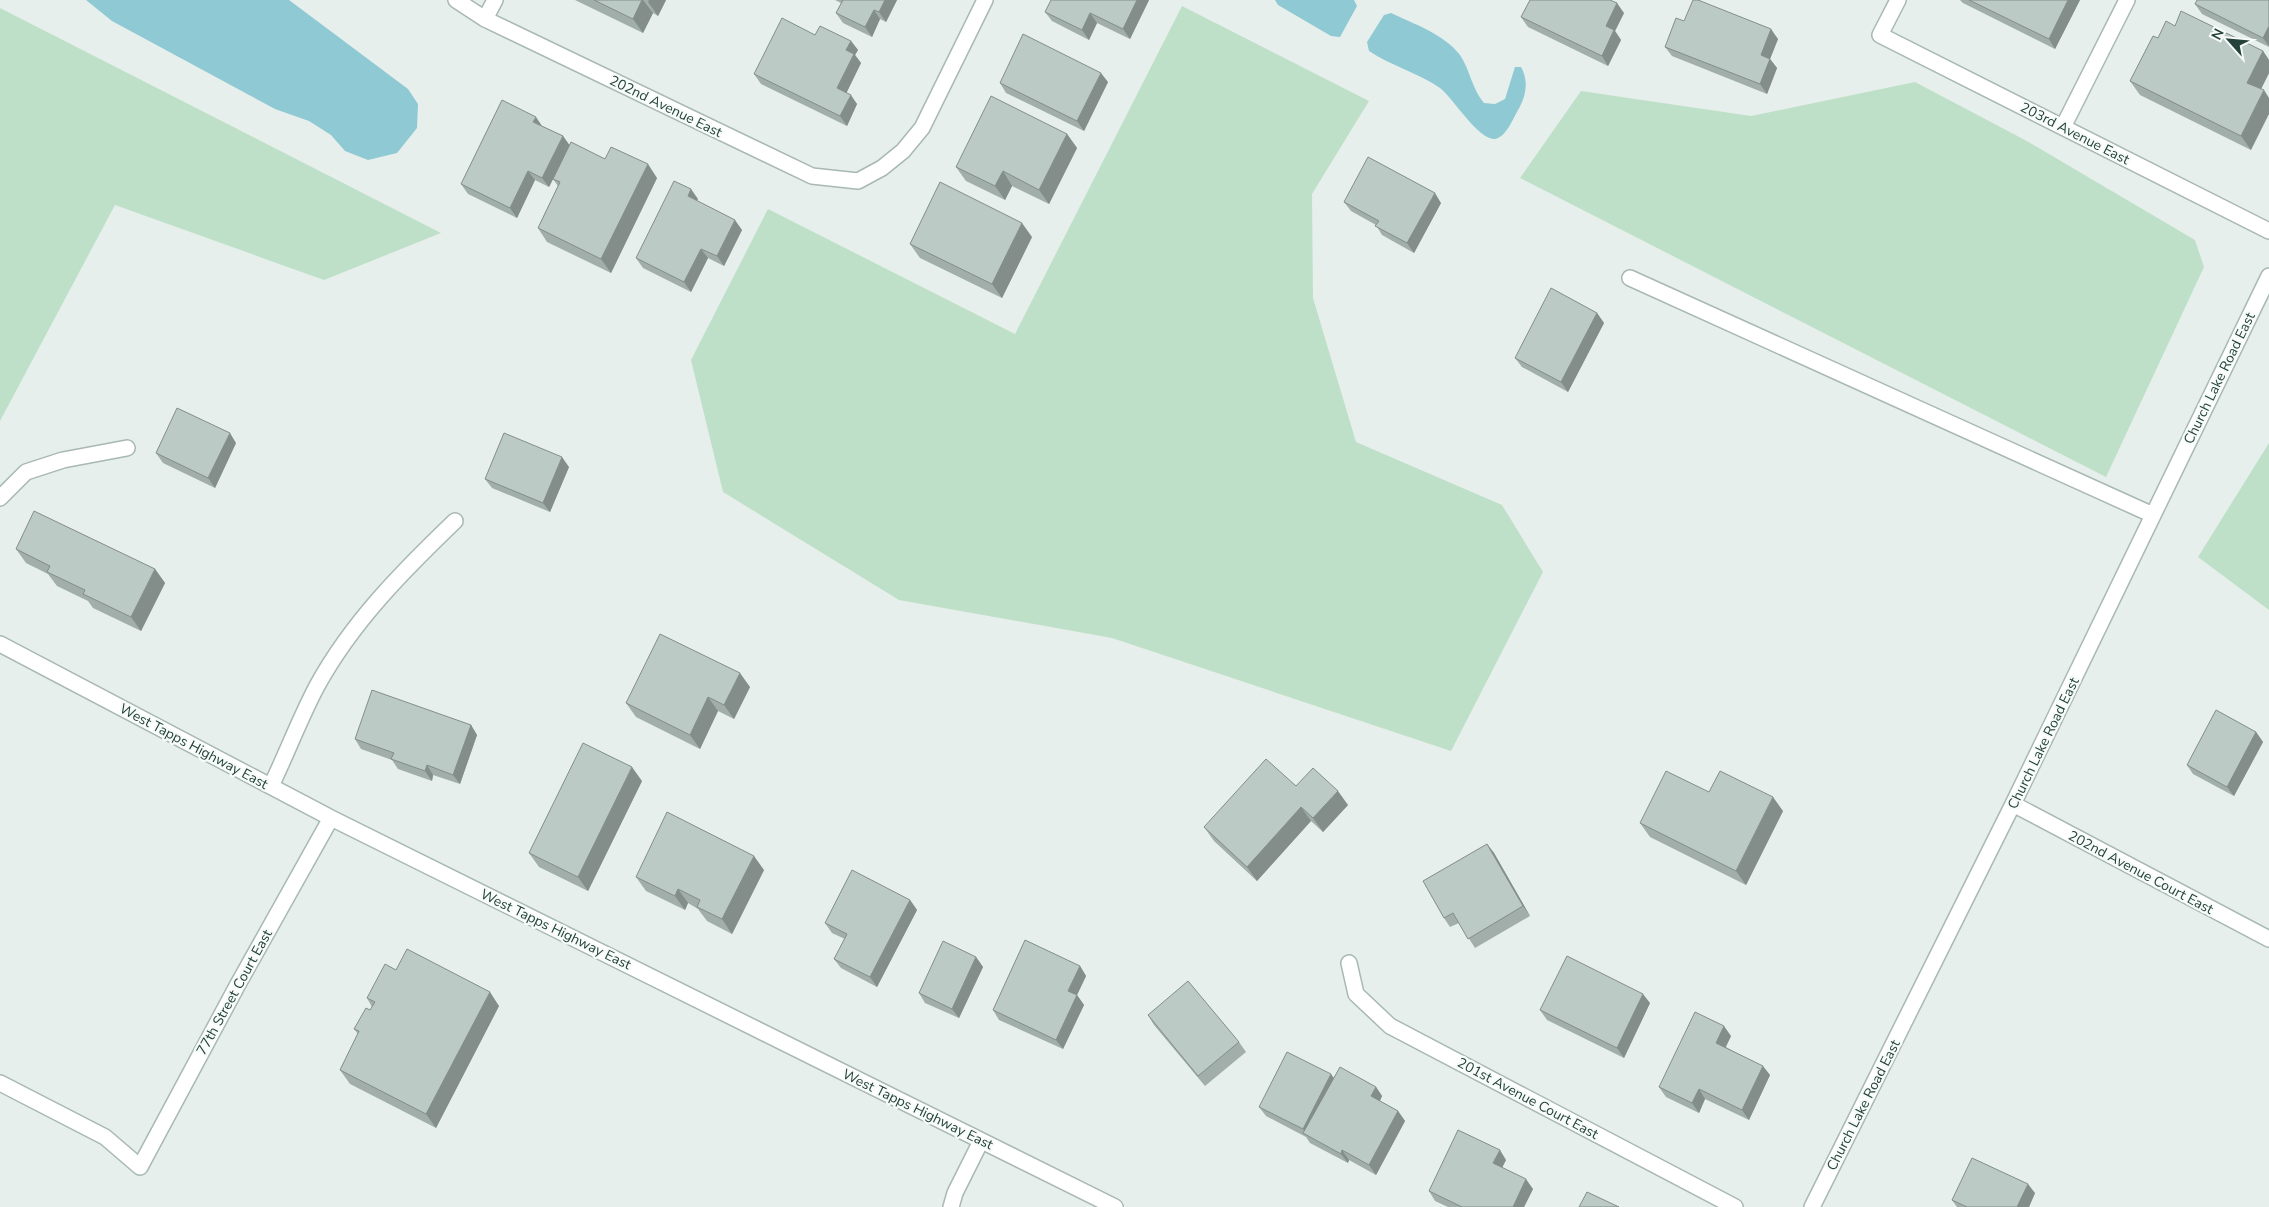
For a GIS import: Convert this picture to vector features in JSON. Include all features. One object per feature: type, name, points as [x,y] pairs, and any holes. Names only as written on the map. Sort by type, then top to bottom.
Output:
[{"type":"street","name":"202nd Avenue East","points":[[456,0],[485,19],[812,176],[858,181],[882,168],[903,151],[922,128],[985,0]]},
{"type":"street","points":[[485,19],[495,0]]},
{"type":"street","name":"203rd Avenue East","points":[[1898,0],[1880,35],[2269,231]]},
{"type":"street","points":[[2063,126],[2127,0]]},
{"type":"street","name":"Church Lake Road East","points":[[1812,1207],[2013,804],[2269,276]]},
{"type":"street","points":[[1630,278],[2153,515]]},
{"type":"street","points":[[0,498],[26,472],[63,460],[127,448]]},
{"type":"street","points":[[272,786],[317,686],[340,650],[374,603],[455,521]]},
{"type":"street","name":"West Tapps Highway East","points":[[0,644],[331,818],[1115,1207]]},
{"type":"street","name":"202nd Avenue Court East","points":[[2013,804],[2269,939]]},
{"type":"street","name":"77th Street Court East","points":[[0,1083],[105,1137],[140,1167],[237,986],[331,818]]},
{"type":"street","name":"201st Avenue Court East","points":[[1349,963],[1356,994],[1390,1026],[1735,1207]]},
{"type":"street","points":[[951,1207],[955,1192],[981,1140]]},
{"type":"green space","points":[[1182,6],[1369,101],[1312,194],[1313,298],[1356,442],[1502,505],[1543,572],[1451,751],[1112,638],[899,600],[723,492],[691,360],[768,209],[1015,334]]},
{"type":"green space","points":[[0,8],[441,233],[324,280],[115,205],[0,421]]},
{"type":"green space","points":[[1915,82],[2025,140],[2195,240],[2204,267],[2106,477],[1520,178],[1581,91],[1751,116]]},
{"type":"green space","points":[[2269,443],[2269,610],[2198,557]]},
{"type":"water","points":[[86,0],[289,0],[408,89],[418,104],[417,128],[397,153],[368,160],[345,151],[331,135],[309,121],[275,109],[112,21]]},
{"type":"water","points":[[1275,0],[1354,0],[1357,6],[1340,37],[1331,36],[1278,5]]},
{"type":"water","points":[[1391,13],[1428,30],[1446,41],[1460,55],[1484,103],[1495,104],[1505,99],[1515,67],[1521,67],[1526,83],[1525,94],[1521,105],[1503,135],[1495,139],[1488,138],[1474,126],[1440,88],[1369,51],[1367,42],[1384,15]]},
{"type":"building","points":[[594,0],[642,0],[633,19]]},
{"type":"building","points":[[843,0],[885,0],[879,12],[874,10],[865,27],[836,13]]},
{"type":"building","points":[[1051,0],[1137,0],[1123,29],[1090,13],[1082,30],[1045,12]]},
{"type":"building","points":[[1530,0],[1610,0],[1617,3],[1606,26],[1614,30],[1602,56],[1521,17]]},
{"type":"building","points":[[1693,0],[1698,0],[1771,29],[1761,55],[1770,59],[1760,84],[1665,47],[1676,18],[1684,21]]},
{"type":"building","points":[[1969,0],[2068,0],[2049,39]]},
{"type":"building","points":[[2197,0],[2269,0],[2269,26],[2263,38],[2195,4]]},
{"type":"building","points":[[2181,11],[2263,51],[2247,83],[2264,90],[2241,136],[2130,81],[2153,36],[2158,38],[2166,21],[2175,26]]},
{"type":"building","points":[[782,18],[815,35],[820,26],[851,41],[846,50],[854,54],[837,88],[851,95],[840,116],[754,74]]},
{"type":"building","points":[[1023,34],[1101,73],[1077,121],[1000,83]]},
{"type":"building","points":[[991,96],[1067,134],[1039,190],[1003,171],[995,186],[956,167]]},
{"type":"building","points":[[502,100],[536,117],[533,122],[563,136],[542,178],[528,171],[510,208],[461,184]]},
{"type":"building","points":[[571,142],[605,159],[611,147],[648,164],[601,259],[538,228],[560,182],[553,179]]},
{"type":"building","points":[[1368,157],[1435,193],[1407,243],[1375,226],[1379,221],[1344,202]]},
{"type":"building","points":[[674,181],[691,189],[688,196],[735,220],[717,256],[701,249],[684,282],[636,258]]},
{"type":"building","points":[[940,182],[1022,223],[992,284],[910,244]]},
{"type":"building","points":[[1551,288],[1597,313],[1561,382],[1515,358]]},
{"type":"building","points":[[177,408],[230,433],[208,478],[156,453]]},
{"type":"building","points":[[504,433],[562,457],[543,503],[485,479]]},
{"type":"building","points":[[34,511],[155,569],[131,617],[83,594],[85,590],[47,572],[50,566],[16,549]]},
{"type":"building","points":[[660,634],[740,673],[724,705],[708,697],[690,735],[626,703]]},
{"type":"building","points":[[372,690],[471,725],[453,775],[427,765],[425,771],[391,759],[394,753],[355,739]]},
{"type":"building","points":[[2216,710],[2256,732],[2227,787],[2187,765]]},
{"type":"building","points":[[583,743],[632,767],[578,877],[529,853]]},
{"type":"building","points":[[1266,759],[1296,786],[1313,768],[1338,791],[1313,818],[1301,807],[1247,867],[1204,827]]},
{"type":"building","points":[[1666,771],[1709,792],[1720,771],[1773,797],[1736,871],[1640,823]]},
{"type":"building","points":[[667,812],[754,856],[722,919],[697,907],[700,900],[678,889],[675,896],[636,877]]},
{"type":"building","points":[[1487,844],[1523,906],[1468,939],[1453,913],[1444,918],[1423,881]]},
{"type":"building","points":[[852,870],[910,900],[870,977],[834,959],[847,934],[825,923]]},
{"type":"building","points":[[1025,940],[1080,966],[1068,991],[1077,995],[1056,1040],[993,1010]]},
{"type":"building","points":[[943,941],[976,957],[952,1009],[919,993]]},
{"type":"building","points":[[407,949],[490,992],[426,1114],[340,1070],[359,1031],[354,1029],[366,1008],[370,1010],[375,1002],[367,998],[385,964],[396,970]]},
{"type":"building","points":[[1567,956],[1643,994],[1617,1048],[1540,1010]]},
{"type":"building","points":[[1188,981],[1239,1042],[1198,1076],[1148,1015]]},
{"type":"building","points":[[1695,1012],[1724,1026],[1716,1043],[1763,1066],[1742,1110],[1699,1089],[1692,1103],[1659,1087]]},
{"type":"building","points":[[1287,1052],[1331,1074],[1303,1129],[1259,1107]]},
{"type":"building","points":[[1340,1067],[1376,1087],[1371,1096],[1398,1111],[1369,1165],[1342,1150],[1341,1154],[1303,1133]]},
{"type":"building","points":[[1458,1130],[1500,1150],[1493,1163],[1526,1179],[1513,1207],[1462,1207],[1429,1191]]},
{"type":"building","points":[[1972,1158],[2028,1184],[2017,1207],[1967,1207],[1952,1200]]},
{"type":"building","points":[[1587,1192],[1619,1207],[1579,1207]]}]
